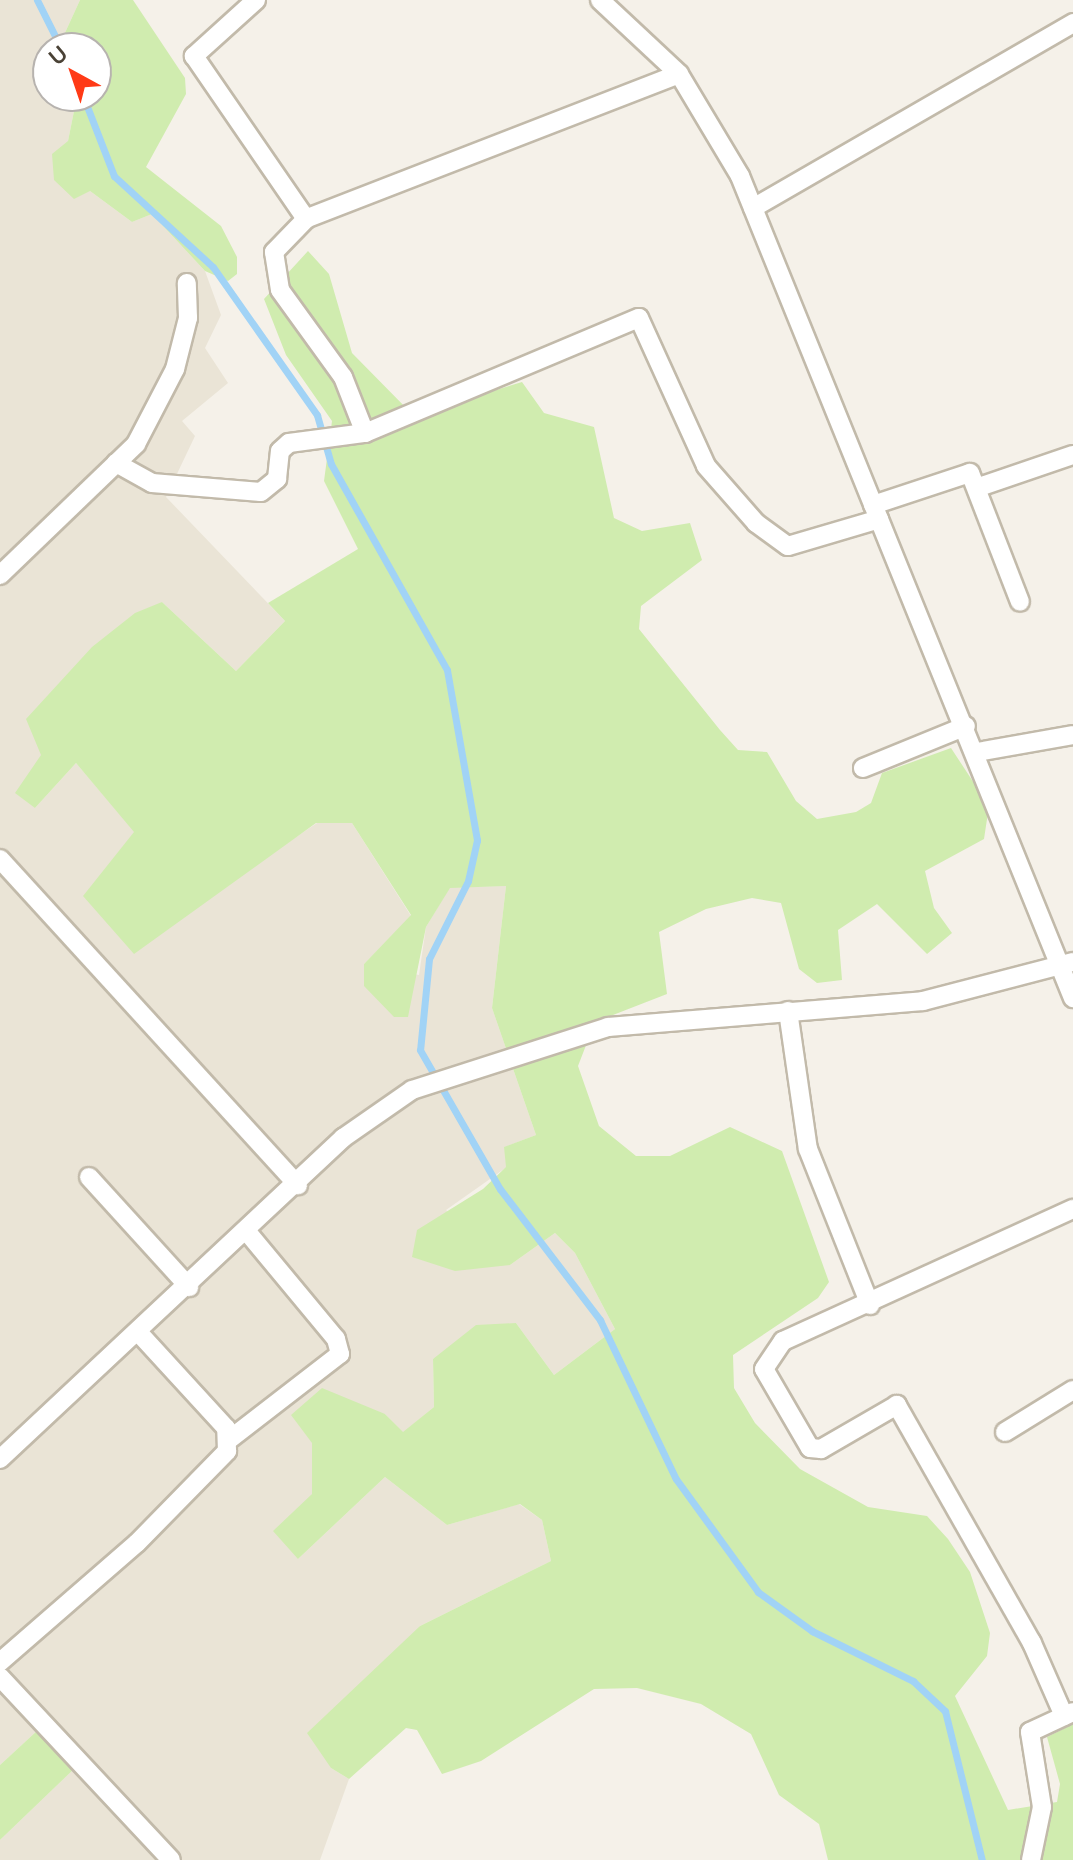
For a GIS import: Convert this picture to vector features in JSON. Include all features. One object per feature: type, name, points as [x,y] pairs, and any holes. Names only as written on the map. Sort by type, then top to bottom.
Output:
[{"type":"street","points":[[256,0],[194,56],[306,219]]},
{"type":"street","points":[[600,0],[679,74],[720,135],[1067,964],[1073,998]]},
{"type":"street","points":[[753,208],[1073,23]]},
{"type":"street","points":[[365,433],[343,377],[275,276],[279,242],[306,219],[679,74]]},
{"type":"street","points":[[0,575],[136,444],[175,369],[188,318],[187,283]]},
{"type":"street","points":[[116,463],[152,483],[261,492],[277,479],[280,451],[306,437],[344,437],[365,433],[639,318],[706,466],[756,523],[788,546],[876,512],[961,472],[979,487],[1020,602]]},
{"type":"street","points":[[979,487],[1073,455]]},
{"type":"street","points":[[863,768],[966,726]]},
{"type":"street","points":[[977,752],[1073,735]]},
{"type":"street","points":[[0,859],[298,1185]]},
{"type":"street","points":[[0,1459],[248,1233],[367,1119],[444,1076],[608,1027],[967,995],[1067,964]]},
{"type":"street","points":[[788,1011],[808,1149],[870,1305]]},
{"type":"street","points":[[89,1177],[189,1287]]},
{"type":"street","points":[[1031,1860],[1042,1807],[1030,1732],[1069,1714],[1032,1643],[897,1405],[821,1449],[810,1448],[764,1369],[783,1341],[870,1305],[1073,1209]]},
{"type":"street","points":[[0,1662],[199,1485],[230,1439],[340,1354],[336,1339],[248,1233]]},
{"type":"street","points":[[139,1333],[230,1439]]},
{"type":"street","points":[[1005,1432],[1073,1390]]},
{"type":"street","points":[[0,1677],[171,1860]]},
{"type":"shaded area","points":[[0,0],[80,0],[65,32],[32,32],[32,112],[74,112],[68,141],[90,191],[132,222],[152,214],[205,271],[221,315],[205,348],[228,383],[182,421],[195,436],[166,497],[285,621],[236,671],[162,602],[41,755],[35,808],[76,763],[135,832],[275,851],[317,823],[352,823],[411,916],[364,964],[419,975],[426,927],[450,887],[506,886],[492,1008],[536,1135],[505,1147],[507,1167],[446,1210],[510,1265],[555,1233],[575,1253],[615,1329],[554,1375],[516,1323],[433,1359],[434,1407],[403,1433],[385,1414],[312,1443],[312,1494],[298,1559],[385,1477],[447,1525],[519,1504],[542,1520],[551,1561],[420,1626],[331,1768],[349,1779],[320,1860],[0,1860],[0,1840],[75,1768],[39,1729],[0,1765]]},
{"type":"green space","points":[[80,0],[133,0],[185,78],[186,94],[146,167],[221,226],[237,257],[237,274],[228,281],[205,271],[152,214],[132,222],[90,191],[74,199],[54,180],[52,154],[68,141],[74,112],[112,112],[112,32],[65,32]]},
{"type":"green space","points":[[308,251],[329,274],[352,353],[413,415],[522,382],[544,413],[594,427],[614,518],[642,531],[690,523],[702,560],[641,606],[639,629],[738,750],[767,752],[796,801],[817,819],[856,812],[871,803],[882,773],[951,748],[989,806],[984,839],[925,871],[934,908],[952,933],[927,954],[877,904],[838,930],[842,980],[817,983],[799,969],[781,903],[752,898],[706,909],[659,932],[667,994],[595,1022],[578,1066],[599,1126],[636,1156],[670,1156],[730,1127],[782,1151],[829,1282],[818,1298],[733,1355],[734,1388],[755,1423],[800,1469],[868,1507],[927,1516],[948,1539],[970,1572],[990,1633],[987,1656],[955,1696],[1008,1810],[1057,1802],[1060,1784],[1047,1737],[1073,1724],[1073,1860],[828,1860],[819,1824],[779,1795],[751,1734],[701,1704],[637,1688],[594,1689],[481,1761],[442,1774],[417,1730],[406,1728],[349,1779],[331,1768],[307,1733],[420,1626],[551,1561],[542,1520],[520,1504],[447,1525],[385,1477],[298,1559],[273,1531],[312,1494],[312,1443],[291,1415],[322,1388],[385,1414],[403,1432],[434,1407],[433,1359],[476,1325],[516,1323],[554,1375],[615,1329],[575,1253],[555,1233],[510,1265],[455,1271],[412,1257],[417,1230],[483,1189],[506,1167],[504,1147],[536,1135],[492,1008],[506,886],[450,888],[426,927],[408,1017],[394,1017],[364,986],[364,964],[411,915],[352,823],[316,823],[134,954],[83,896],[134,832],[76,763],[35,808],[15,793],[41,755],[26,719],[92,647],[135,613],[162,602],[236,671],[285,621],[268,603],[358,549],[324,481],[332,421],[286,355],[264,299]]},
{"type":"green space","points":[[39,1729],[75,1768],[0,1840],[0,1765]]},
{"type":"waterway","points":[[37,0],[53,32]]},
{"type":"waterway","points":[[89,112],[114,176],[213,267],[317,415],[331,464],[447,670],[477,840],[468,881],[429,959],[420,1050],[500,1189],[600,1320],[676,1479],[758,1592],[812,1631],[913,1681],[945,1711],[982,1860]]}]
